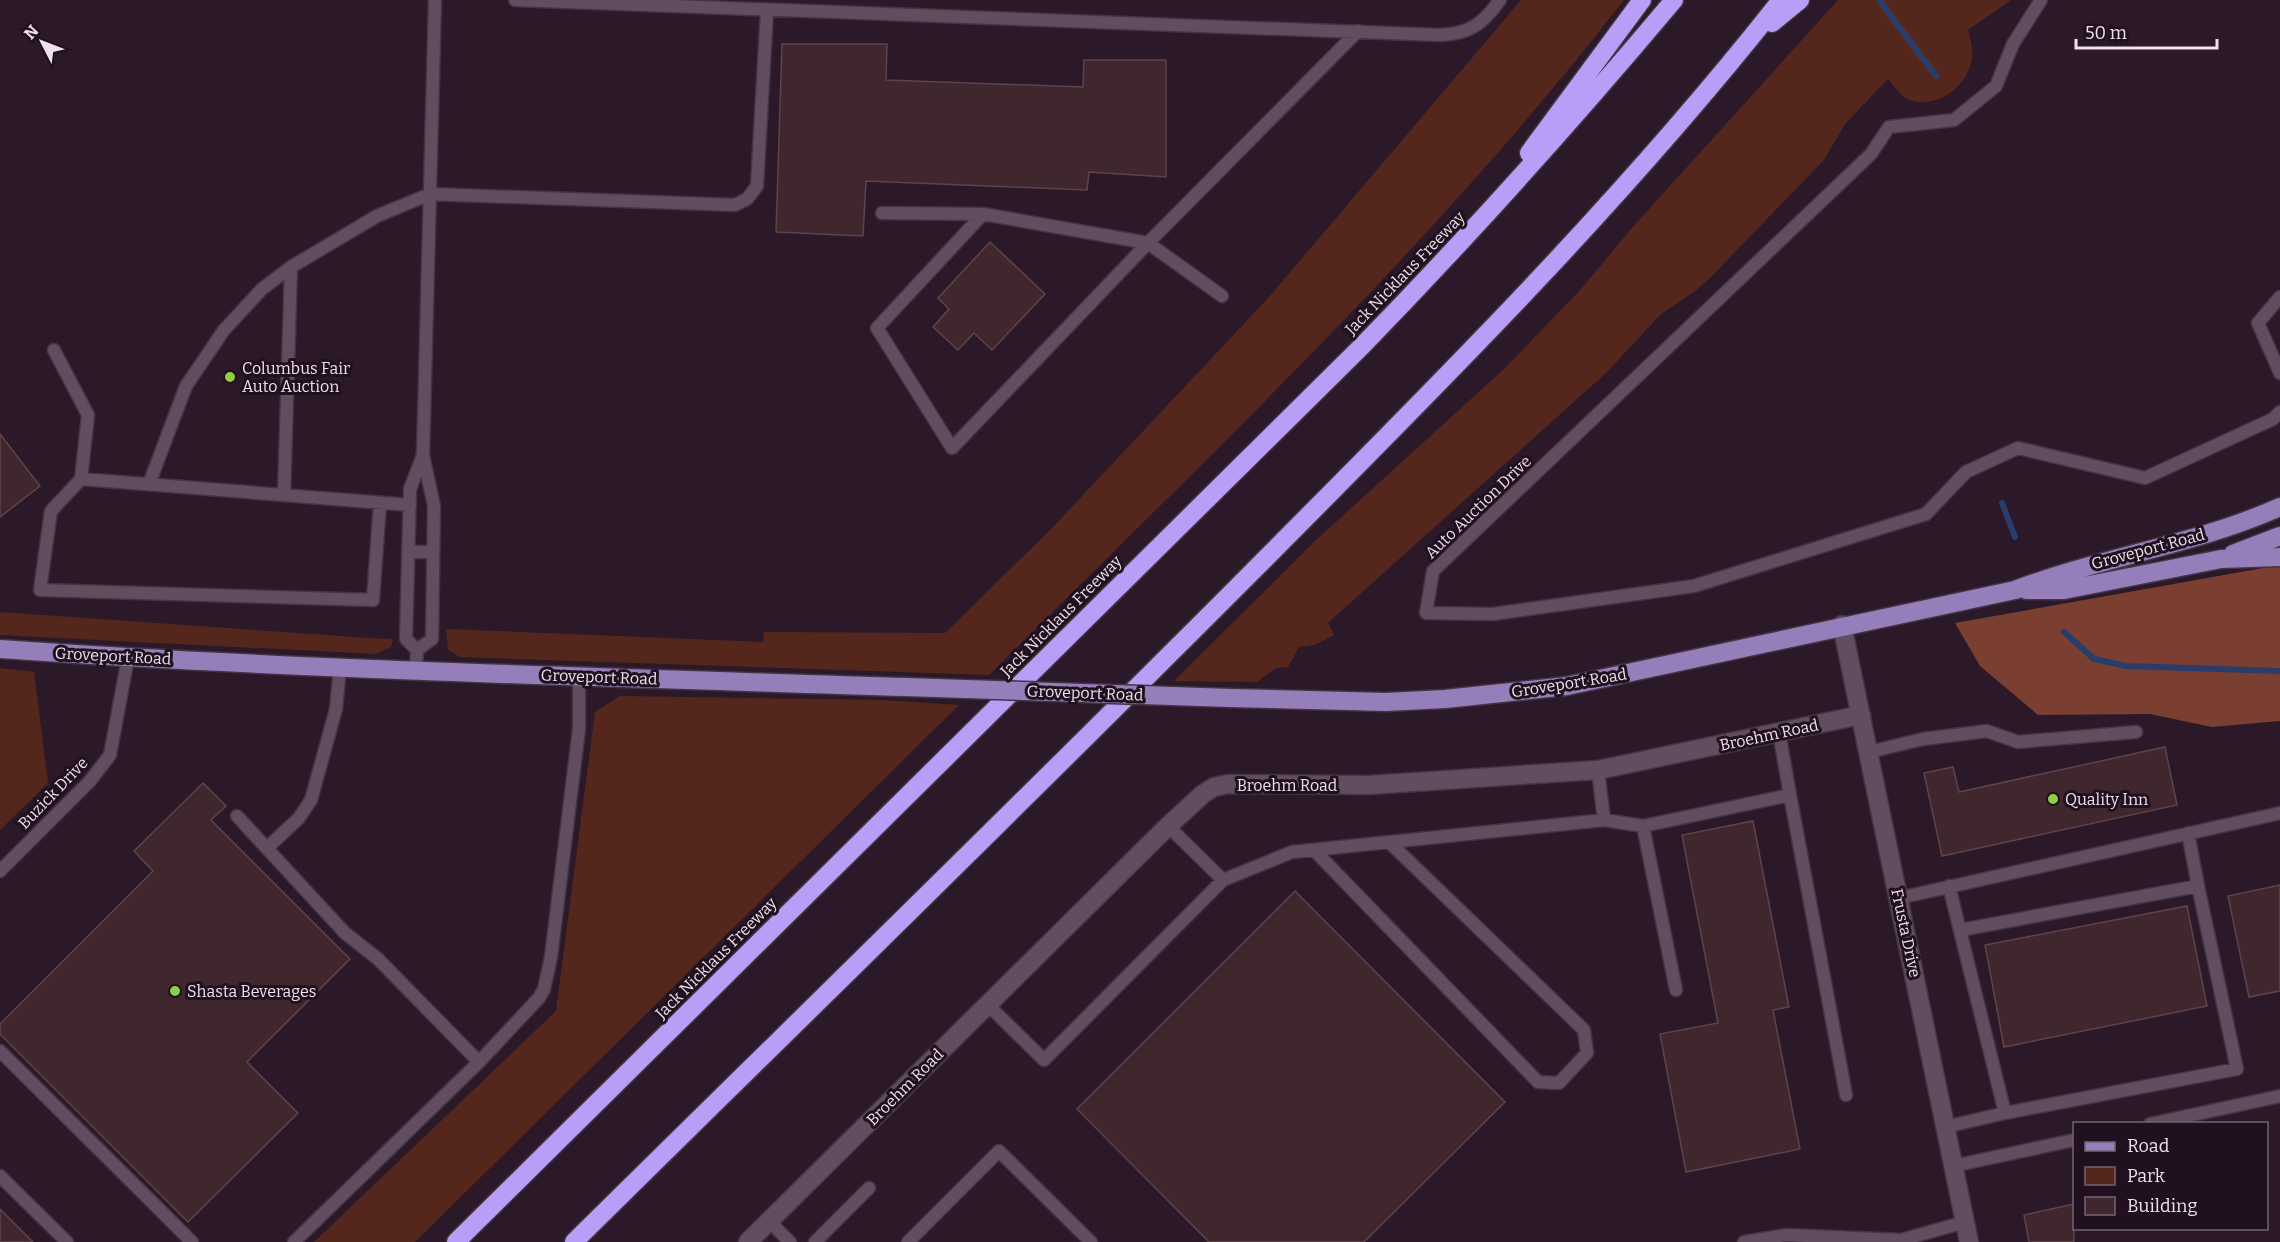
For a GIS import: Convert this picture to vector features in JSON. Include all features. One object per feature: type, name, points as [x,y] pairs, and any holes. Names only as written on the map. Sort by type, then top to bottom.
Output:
[{"type":"highway","points":[[1458,247],[1642,0]]},
{"type":"highway","name":"Jack Nicklaus Freeway","points":[[456,1242],[1362,346],[1458,247],[1599,89],[1674,0]]},
{"type":"highway","points":[[574,1242],[1129,696],[1467,356],[1593,219],[1745,45],[1780,0]]},
{"type":"highway","points":[[1745,45],[1800,0]]},
{"type":"main road","name":"Groveport Road","points":[[0,649],[128,658],[579,676],[1377,702],[1445,699],[1567,686],[1842,625],[2015,590],[2061,573],[2220,529],[2280,507]]},
{"type":"main road","name":"Groveport Road","points":[[2220,559],[2280,536]]},
{"type":"main road","name":"Groveport Road","points":[[2015,590],[2064,590],[2220,559],[2280,557]]},
{"type":"street","name":"Frusta Drive","points":[[1842,625],[1969,1242]]},
{"type":"street","name":"Broehm Road","points":[[748,1242],[1168,826],[1214,787],[1228,784],[1369,785],[1598,770],[1861,715]]},
{"type":"lane","points":[[417,650],[432,639],[434,506],[423,454],[435,0]]},
{"type":"lane","points":[[515,0],[1359,31],[1438,36],[1462,34],[1486,18],[1500,0]]},
{"type":"lane","name":"Auto Auction Drive","points":[[2041,0],[2013,44],[1996,86],[1954,120],[1889,127],[1871,154],[1433,571],[1426,613],[1493,614],[1694,586],[1926,514],[1966,472],[2018,448],[2145,478],[2273,419],[2280,412]]},
{"type":"lane","points":[[148,484],[186,386],[224,330],[262,289],[291,267],[376,216],[430,194],[735,204],[747,199],[757,186],[767,9]]},
{"type":"lane","points":[[983,214],[877,328],[952,448],[1148,243],[1359,31]]},
{"type":"lane","points":[[882,213],[983,214],[1148,243],[1222,296]]},
{"type":"lane","points":[[284,495],[291,267]]},
{"type":"lane","points":[[2280,297],[2258,323],[2280,373]]},
{"type":"lane","points":[[54,350],[88,415],[81,479],[51,511],[40,590],[373,600],[381,503]]},
{"type":"lane","points":[[416,670],[417,650],[406,639],[410,489],[423,454]]},
{"type":"lane","points":[[81,479],[410,505]]},
{"type":"lane","points":[[408,552],[434,552]]},
{"type":"lane","name":"Buzick Drive","points":[[0,871],[90,781],[110,755],[128,658]]},
{"type":"lane","points":[[267,848],[299,818],[311,800],[336,710],[340,667]]},
{"type":"lane","points":[[294,1242],[478,1062],[539,998],[546,981],[579,729],[579,676]]},
{"type":"lane","points":[[1869,752],[1923,738],[1987,731],[2018,742],[2136,732]]},
{"type":"lane","points":[[1779,732],[1846,1095]]},
{"type":"lane","points":[[1598,770],[1604,820]]},
{"type":"lane","points":[[988,1005],[1044,1060],[1223,880],[1292,852],[1604,820],[1643,826],[1790,795]]},
{"type":"lane","points":[[1899,898],[2280,813]]},
{"type":"lane","points":[[237,816],[345,933],[378,959],[478,1062]]},
{"type":"lane","points":[[1168,826],[1223,880]]},
{"type":"lane","points":[[1643,826],[1676,990]]},
{"type":"lane","points":[[1945,1127],[2005,1113],[2237,1069],[2188,832]]},
{"type":"lane","points":[[1314,850],[1538,1082],[1559,1083],[1587,1053],[1584,1030],[1389,842]]},
{"type":"lane","points":[[1949,886],[2005,1113]]},
{"type":"lane","points":[[1960,930],[2198,886]]},
{"type":"lane","points":[[0,1051],[192,1242]]},
{"type":"lane","points":[[2159,1122],[2280,1096]]},
{"type":"lane","points":[[1953,1166],[2073,1140]]},
{"type":"lane","points":[[908,1242],[999,1151],[1091,1242]]},
{"type":"lane","points":[[0,1176],[67,1242]]},
{"type":"lane","points":[[815,1242],[869,1188]]},
{"type":"lane","points":[[769,1221],[790,1242]]},
{"type":"lane","points":[[1744,1242],[1786,1235],[1901,1241],[1965,1222]]},
{"type":"green space","points":[[1521,0],[1624,0],[1551,90],[1397,264],[1236,430],[989,675],[460,657],[448,650],[446,629],[763,642],[764,632],[945,633],[1052,528],[1270,296]]},
{"type":"green space","points":[[1838,0],[2011,0],[1968,30],[1972,47],[1969,68],[1965,78],[1949,94],[1929,102],[1918,102],[1904,97],[1888,79],[1845,124],[1824,160],[1710,278],[1694,292],[1661,314],[1606,373],[1328,623],[1334,635],[1315,645],[1299,647],[1288,667],[1276,668],[1257,682],[1174,681],[1315,541],[1504,369],[1581,289],[1630,230]]},
{"type":"green space","points":[[0,612],[393,639],[391,647],[376,654],[0,635]]},
{"type":"green space","points":[[0,668],[34,672],[48,783],[0,830]]},
{"type":"green space","points":[[620,696],[882,700],[959,705],[415,1242],[314,1242],[556,1011],[595,712]]},
{"type":"shaded area","points":[[2280,565],[2280,721],[2212,727],[2150,714],[2038,715],[1980,666],[1955,623]]},
{"type":"building","points":[[782,44],[887,44],[886,80],[1083,87],[1084,60],[1166,60],[1166,177],[1089,172],[1087,190],[866,181],[863,236],[776,232]]},
{"type":"building","points":[[990,242],[1045,294],[992,350],[974,333],[958,350],[933,327],[949,309],[938,298]]},
{"type":"building","points":[[0,434],[40,486],[0,517]]},
{"type":"building","name":"Quality Inn","points":[[2165,747],[2177,805],[1942,856],[1924,773],[1953,767],[1959,792]]},
{"type":"building","name":"Shasta Beverages","points":[[203,783],[226,806],[211,820],[350,959],[247,1062],[298,1113],[188,1222],[0,1034],[0,1024],[153,871],[134,851]]},
{"type":"building","points":[[1753,821],[1789,1007],[1773,1010],[1800,1149],[1686,1172],[1660,1034],[1718,1023],[1682,835]]},
{"type":"building","points":[[2280,885],[2280,991],[2249,997],[2228,896]]},
{"type":"building","points":[[1295,891],[1505,1102],[1364,1242],[1209,1242],[1077,1109]]},
{"type":"building","points":[[2187,906],[2207,1006],[2004,1047],[1985,945]]},
{"type":"building","points":[[2073,1204],[2074,1242],[2029,1242],[2024,1215]]},
{"type":"building","points":[[0,1209],[33,1242],[0,1242]]},
{"type":"waterway","points":[[1879,0],[1936,76]]},
{"type":"waterway","points":[[2002,503],[2015,537]]},
{"type":"waterway","points":[[2064,632],[2094,659],[2126,666],[2280,671]]},
{"type":"place","name":"Columbus Fair Auto Auction","points":[[230,377]]},
{"type":"place","name":"Quality Inn","points":[[2053,799]]},
{"type":"place","name":"Shasta Beverages","points":[[175,991]]}]
